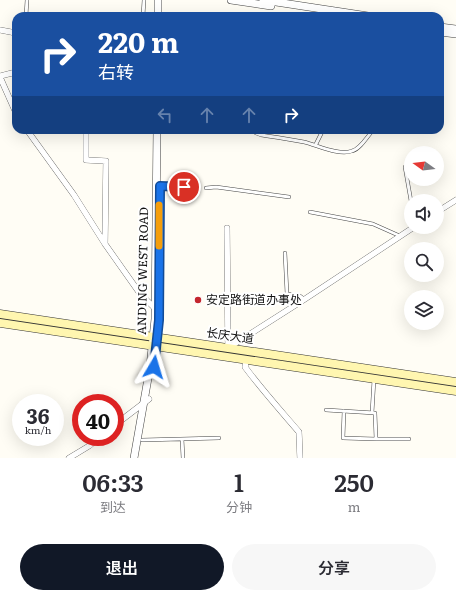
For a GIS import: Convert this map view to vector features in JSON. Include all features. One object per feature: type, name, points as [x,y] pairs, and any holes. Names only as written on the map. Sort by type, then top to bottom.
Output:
[{"type":"main road","name":"长庆大道","points":[[0,314],[456,382]]},
{"type":"main road","name":"长庆大道","points":[[0,323],[456,391]]},
{"type":"street","points":[[158,0],[158,12]]},
{"type":"street","points":[[162,0],[162,12]]},
{"type":"street","points":[[231,0],[310,12]]},
{"type":"street","points":[[263,0],[342,12]]},
{"type":"street","points":[[444,28],[456,29]]},
{"type":"street","points":[[0,30],[12,32]]},
{"type":"street","points":[[444,32],[456,34]]},
{"type":"street","points":[[12,73],[0,77],[12,104]]},
{"type":"street","points":[[30,134],[74,195],[105,244],[141,295],[157,310]]},
{"type":"street","points":[[86,134],[86,160],[106,161],[105,244]]},
{"type":"street","name":"ANDING WEST ROAD","points":[[157,134],[157,310]]},
{"type":"street","name":"ANDING WEST ROAD","points":[[138,458],[142,440],[157,310],[161,134]]},
{"type":"street","points":[[444,208],[456,200]]},
{"type":"street","points":[[227,228],[228,348]]},
{"type":"street","points":[[228,348],[404,233]]},
{"type":"street","points":[[246,360],[245,367],[271,401],[299,432],[300,458]]},
{"type":"street","points":[[124,418],[146,400]]},
{"type":"street","name":"ANDING WEST ROAD","points":[[134,458],[146,400]]},
{"type":"street","points":[[69,458],[89,446]]},
{"type":"lane","points":[[26,12],[27,0]]},
{"type":"lane","points":[[143,12],[144,0]]},
{"type":"lane","points":[[258,134],[316,144],[339,152],[350,152],[356,149],[369,134]]},
{"type":"lane","points":[[316,144],[321,134]]},
{"type":"lane","points":[[160,186],[184,187]]},
{"type":"lane","points":[[206,188],[216,187],[289,197]]},
{"type":"lane","points":[[310,212],[373,224],[400,236]]},
{"type":"lane","points":[[286,253],[287,294],[300,296],[305,299]]},
{"type":"lane","points":[[372,413],[374,379]]},
{"type":"lane","points":[[326,410],[376,413],[376,439]]},
{"type":"lane","points":[[344,411],[343,438],[409,439]]},
{"type":"lane","points":[[142,440],[219,438]]},
{"type":"lane","points":[[182,439],[183,458]]},
{"type":"slow traffic","points":[[159,205],[159,246]]},
{"type":"place","name":"安定路街道办事处","points":[[198,300]]},
{"type":"route","points":[[154,367],[159,320],[160,186],[184,187]]}]
